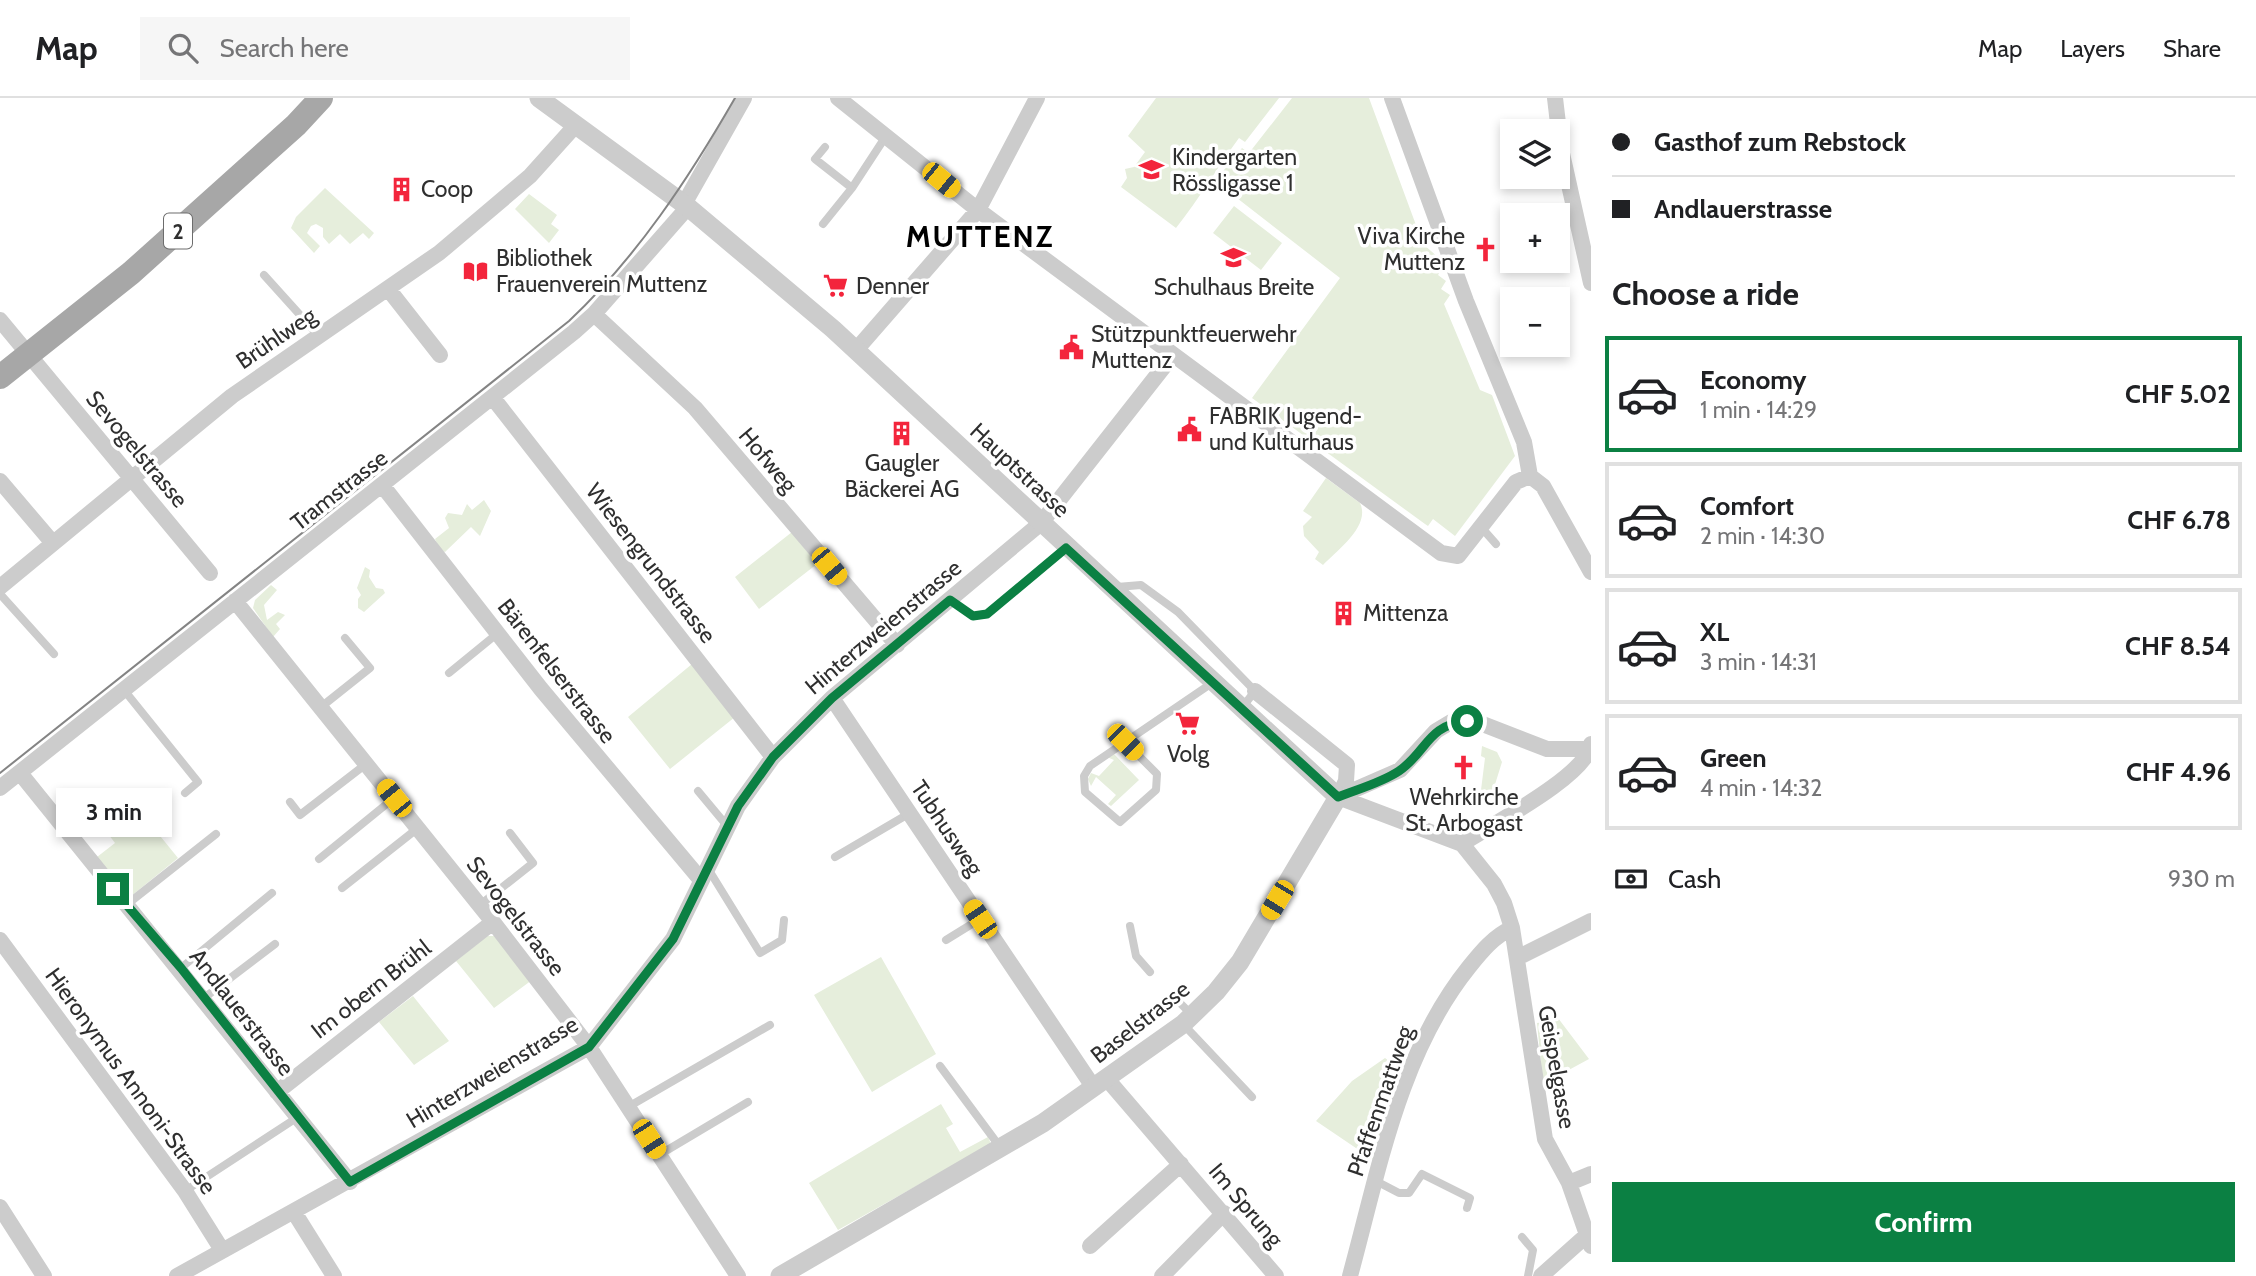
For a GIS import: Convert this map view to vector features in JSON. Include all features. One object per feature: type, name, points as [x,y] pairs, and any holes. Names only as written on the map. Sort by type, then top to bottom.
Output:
[{"type":"main road","name":"2","points":[[0,377],[131,273],[296,125],[321,98]]},
{"type":"street","name":"Hauptstrasse","points":[[539,98],[686,206],[856,350],[1066,548],[1338,797]]},
{"type":"street","name":"Tramstrasse","points":[[0,788],[493,398],[594,314],[686,206],[744,98]]},
{"type":"street","points":[[838,98],[978,210],[1173,355],[1266,431],[1441,553],[1458,556],[1516,482],[1530,476]]},
{"type":"street","points":[[856,350],[978,210],[1037,98]]},
{"type":"street","points":[[1392,98],[1466,301],[1524,442],[1530,476],[1543,486],[1591,572]]},
{"type":"street","points":[[1555,98],[1561,149],[1591,283]]},
{"type":"street","name":"Brühlweg","points":[[0,587],[232,396],[439,253],[530,176],[575,126]]},
{"type":"street","points":[[389,290],[440,355]]},
{"type":"street","name":"Hofweg","points":[[594,314],[695,408],[897,645]]},
{"type":"street","name":"Sevogelstrasse","points":[[0,320],[210,573]]},
{"type":"street","name":"Hinterzweienstrasse","points":[[177,1276],[589,1047],[673,939],[728,827],[773,757],[832,698],[1041,523],[1173,355]]},
{"type":"street","name":"Wiesengrundstrasse","points":[[493,398],[773,757]]},
{"type":"street","points":[[0,481],[52,542]]},
{"type":"street","name":"Bärenfelserstrasse","points":[[382,485],[625,793],[704,874]]},
{"type":"street","name":"Sevogelstrasse","points":[[235,601],[480,905],[589,1047],[737,1276]]},
{"type":"street","points":[[1255,691],[1347,765],[1346,781],[1338,797]]},
{"type":"street","name":"Tubhusweg","points":[[832,698],[980,919],[1100,1084]]},
{"type":"street","points":[[1338,797],[1400,770],[1436,730],[1451,722],[1479,723],[1547,750],[1591,750]]},
{"type":"street","points":[[1462,844],[1527,807],[1591,750],[1591,743]]},
{"type":"street","points":[[1547,750],[1558,765],[1556,782]]},
{"type":"street","name":"Andlauerstrasse","points":[[20,773],[89,855],[125,906],[181,968],[276,1092],[350,1182]]},
{"type":"street","points":[[1338,797],[1462,844],[1494,884],[1512,928]]},
{"type":"street","name":"Baselstrasse","points":[[780,1276],[1000,1147],[1100,1084],[1216,992],[1240,962],[1338,797]]},
{"type":"street","points":[[1517,958],[1591,921]]},
{"type":"street","name":"Im obern Brühl","points":[[276,1092],[493,922]]},
{"type":"street","name":"Geispelgasse","points":[[1512,928],[1545,1139],[1569,1183],[1589,1241]]},
{"type":"street","name":"Pfaffenmattweg","points":[[1350,1276],[1408,1075],[1427,1028],[1474,961],[1501,933],[1512,928]]},
{"type":"street","name":"Hieronymus Annoni-Strasse","points":[[0,940],[185,1192],[222,1250]]},
{"type":"street","name":"Im Sprung","points":[[1100,1084],[1181,1164],[1276,1276]]},
{"type":"street","name":"Im Sprung","points":[[1090,1246],[1181,1164]]},
{"type":"street","points":[[1569,1183],[1591,1174]]},
{"type":"street","points":[[0,1207],[44,1276]]},
{"type":"street","points":[[294,1212],[334,1276]]},
{"type":"street","points":[[1162,1276],[1224,1213]]},
{"type":"street","points":[[1541,1276],[1589,1241]]},
{"type":"lane","points":[[823,224],[852,188],[886,136]]},
{"type":"lane","points":[[825,147],[815,159],[852,188]]},
{"type":"lane","points":[[264,275],[319,336]]},
{"type":"lane","points":[[1481,527],[1496,544]]},
{"type":"lane","points":[[950,600],[973,616],[987,614],[1066,548]]},
{"type":"lane","points":[[1110,588],[1141,585],[1178,612],[1255,691],[1240,709]]},
{"type":"lane","points":[[0,594],[54,654]]},
{"type":"lane","points":[[449,673],[498,633]]},
{"type":"lane","points":[[321,707],[370,668],[345,638]]},
{"type":"lane","points":[[1125,742],[1157,774],[1158,784],[1156,790],[1120,822],[1085,792],[1082,786],[1090,766],[1125,742],[1212,683]]},
{"type":"lane","points":[[124,690],[198,782],[185,793]]},
{"type":"lane","points":[[290,802],[300,815],[366,764]]},
{"type":"lane","points":[[698,791],[728,827]]},
{"type":"lane","points":[[319,859],[394,798]]},
{"type":"lane","points":[[835,857],[909,813]]},
{"type":"lane","points":[[342,888],[418,828]]},
{"type":"lane","points":[[480,905],[533,863],[510,833]]},
{"type":"lane","points":[[125,906],[216,834]]},
{"type":"lane","points":[[704,874],[760,953],[782,940],[784,920]]},
{"type":"lane","points":[[181,968],[272,893]]},
{"type":"lane","points":[[946,940],[980,919]]},
{"type":"lane","points":[[1129,926],[1136,956],[1150,972]]},
{"type":"lane","points":[[204,998],[275,944]]},
{"type":"lane","points":[[1185,1014],[1252,1097]]},
{"type":"lane","points":[[628,1107],[770,1025]]},
{"type":"lane","points":[[940,1066],[1000,1147]]},
{"type":"lane","points":[[659,1155],[748,1102]]},
{"type":"lane","points":[[185,1192],[298,1117]]},
{"type":"lane","points":[[1376,1181],[1399,1193],[1409,1193],[1422,1174],[1470,1198],[1467,1208]]},
{"type":"lane","points":[[1522,1237],[1533,1250],[1528,1276]]},
{"type":"green space","points":[[1156,98],[1279,98],[1245,142],[1239,138],[1176,228],[1121,187],[1127,178],[1125,169],[1134,167],[1145,152],[1128,136]]},
{"type":"green space","points":[[1292,98],[1369,98],[1423,244],[1439,258],[1436,263],[1442,268],[1438,275],[1446,281],[1441,289],[1450,295],[1444,304],[1480,390],[1492,395],[1515,456],[1455,536],[1433,519],[1428,526],[1425,524],[1252,398],[1340,278],[1215,181],[1242,148],[1249,153]]},
{"type":"green space","points":[[325,188],[374,233],[369,239],[363,233],[350,244],[340,234],[329,244],[323,237],[323,228],[316,224],[311,226],[307,233],[320,246],[314,253],[291,228],[296,217]]},
{"type":"green space","points":[[529,194],[557,215],[551,224],[559,230],[549,243],[515,209]]},
{"type":"green space","points":[[1234,206],[1282,243],[1261,270],[1213,233]]},
{"type":"green space","points":[[1326,478],[1360,503],[1362,512],[1357,529],[1323,565],[1315,559],[1319,552],[1304,536],[1303,526],[1312,517],[1303,511]]},
{"type":"green space","points":[[484,500],[491,511],[480,536],[471,527],[445,552],[440,550],[435,539],[449,528],[445,518],[448,513],[462,515],[467,504],[472,510]]},
{"type":"green space","points":[[792,532],[817,564],[759,609],[735,577]]},
{"type":"green space","points":[[365,567],[370,570],[369,577],[376,588],[383,589],[385,593],[364,612],[358,608],[361,595],[357,588]]},
{"type":"green space","points":[[271,585],[277,590],[264,605],[267,620],[278,612],[285,615],[276,624],[280,629],[273,637],[253,608],[255,600]]},
{"type":"green space","points":[[692,664],[735,717],[670,769],[628,717]]},
{"type":"green space","points":[[1482,746],[1497,752],[1502,762],[1492,794],[1479,806],[1485,758],[1481,756]]},
{"type":"green space","points":[[1114,754],[1139,780],[1111,806],[1108,804],[1116,795],[1096,777],[1091,786],[1088,779],[1091,773],[1099,776],[1114,760],[1107,757]]},
{"type":"green space","points":[[139,810],[178,858],[130,897],[97,857],[115,843],[109,835]]},
{"type":"green space","points":[[487,936],[495,936],[532,980],[494,1008],[456,961]]},
{"type":"green space","points":[[881,957],[936,1054],[872,1092],[814,995]]},
{"type":"green space","points":[[413,996],[449,1041],[414,1065],[379,1022]]},
{"type":"green space","points":[[1558,1018],[1589,1059],[1543,1084],[1537,1023]]},
{"type":"green space","points":[[1385,1058],[1408,1075],[1381,1165],[1316,1121],[1352,1081]]},
{"type":"green space","points":[[941,1104],[953,1124],[946,1128],[960,1152],[988,1137],[991,1144],[838,1230],[809,1183]]},
{"type":"tram line","points":[[0,773],[569,321],[617,270],[660,216],[735,98]]},
{"type":"place","name":"Kindergarten Rössligasse 1","points":[[1152,170]]},
{"type":"place","name":"Coop","points":[[401,189]]},
{"type":"place","name":"Viva Kirche Muttenz","points":[[1485,249]]},
{"type":"place","name":"Schulhaus Breite","points":[[1234,257]]},
{"type":"place","name":"Bibliothek Frauenverein Muttenz","points":[[476,271]]},
{"type":"place","name":"Denner","points":[[836,286]]},
{"type":"place","name":"Stützpunktfeuerwehr Muttenz","points":[[1071,347]]},
{"type":"place","name":"FABRIK Jugend- und Kulturhaus","points":[[1189,429]]},
{"type":"place","name":"Gaugler Bäckerei AG","points":[[902,433]]},
{"type":"place","name":"Mittenza","points":[[1343,613]]},
{"type":"place","name":"Volg","points":[[1188,724]]},
{"type":"place","name":"Wehrkirche St. Arbogast","points":[[1464,767]]},
{"type":"district","name":"MUTTENZ","points":[[980,236]]},
{"type":"route","points":[[113,889],[181,968],[276,1092],[350,1182],[589,1047],[673,939],[738,806],[773,757],[803,725],[950,600],[973,616],[987,614],[1066,548],[1338,797],[1400,770],[1436,730],[1451,722],[1467,721]]}]
